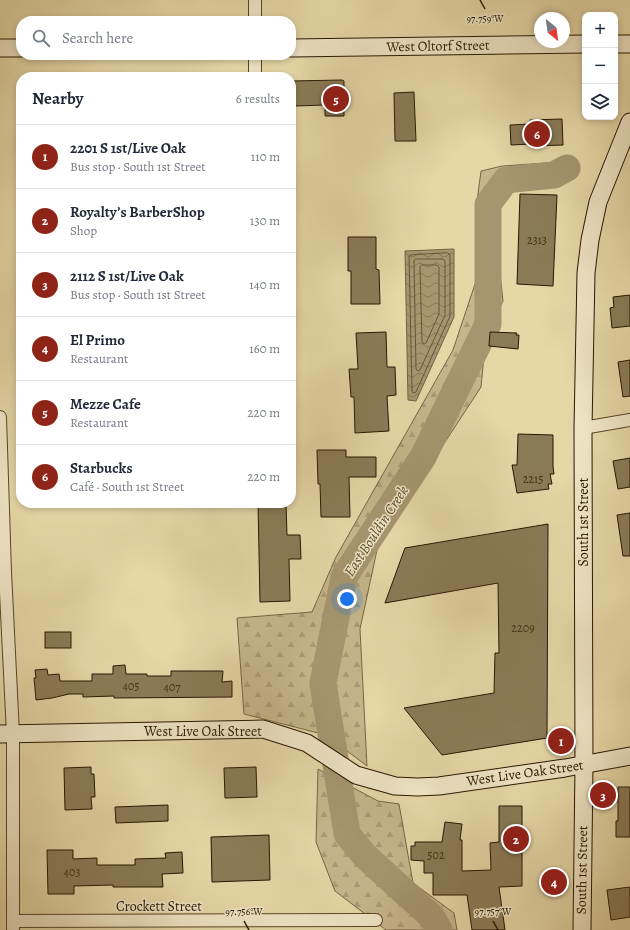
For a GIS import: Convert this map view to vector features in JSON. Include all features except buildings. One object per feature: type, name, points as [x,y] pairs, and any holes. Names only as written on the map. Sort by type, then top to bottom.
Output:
[{"type":"main road","name":"West Oltorf Street","points":[[296,48],[582,44]]},
{"type":"main road","points":[[618,44],[630,44]]},
{"type":"main road","points":[[0,48],[16,48]]},
{"type":"main road","name":"South 1st Street","points":[[582,930],[584,765],[583,428],[586,273],[590,240],[598,202],[630,122]]},
{"type":"main road","name":"West Live Oak Street","points":[[6,734],[263,729],[307,743],[356,775],[396,786],[418,787],[439,786],[584,765],[630,756]]},
{"type":"street","points":[[255,0],[255,16]]},
{"type":"street","points":[[255,60],[255,72]]},
{"type":"street","points":[[0,417],[5,572],[6,734],[13,925]]},
{"type":"street","points":[[583,428],[630,420]]},
{"type":"street","name":"Crockett Street","points":[[13,925],[376,920]]},
{"type":"green space","points":[[561,162],[547,180],[512,185],[497,196],[493,207],[503,301],[486,335],[481,387],[394,520],[377,550],[360,629],[367,766],[326,735],[244,714],[237,618],[312,612],[336,557],[453,350],[477,278],[477,201],[481,171],[502,166]]},
{"type":"green space","points":[[318,769],[378,801],[399,804],[413,883],[454,913],[457,930],[386,930],[335,891],[316,842]]},
{"type":"water","points":[[454,249],[454,317],[416,401],[408,400],[405,251]]},
{"type":"waterway","name":"East Bouldin Creek","points":[[439,930],[431,916],[365,856],[347,834],[323,683],[344,577],[423,457],[488,324],[488,204],[506,180],[554,175],[567,168]]},
{"type":"place","name":"Mezze Cafe","points":[[336,99]]},
{"type":"place","name":"Starbucks","points":[[537,134]]},
{"type":"place","name":"2201 S 1st/Live Oak","points":[[561,741]]},
{"type":"place","name":"2112 S 1st/Live Oak","points":[[603,795]]},
{"type":"place","name":"Royalty’s BarberShop","points":[[516,839]]},
{"type":"place","name":"El Primo","points":[[554,882]]}]
